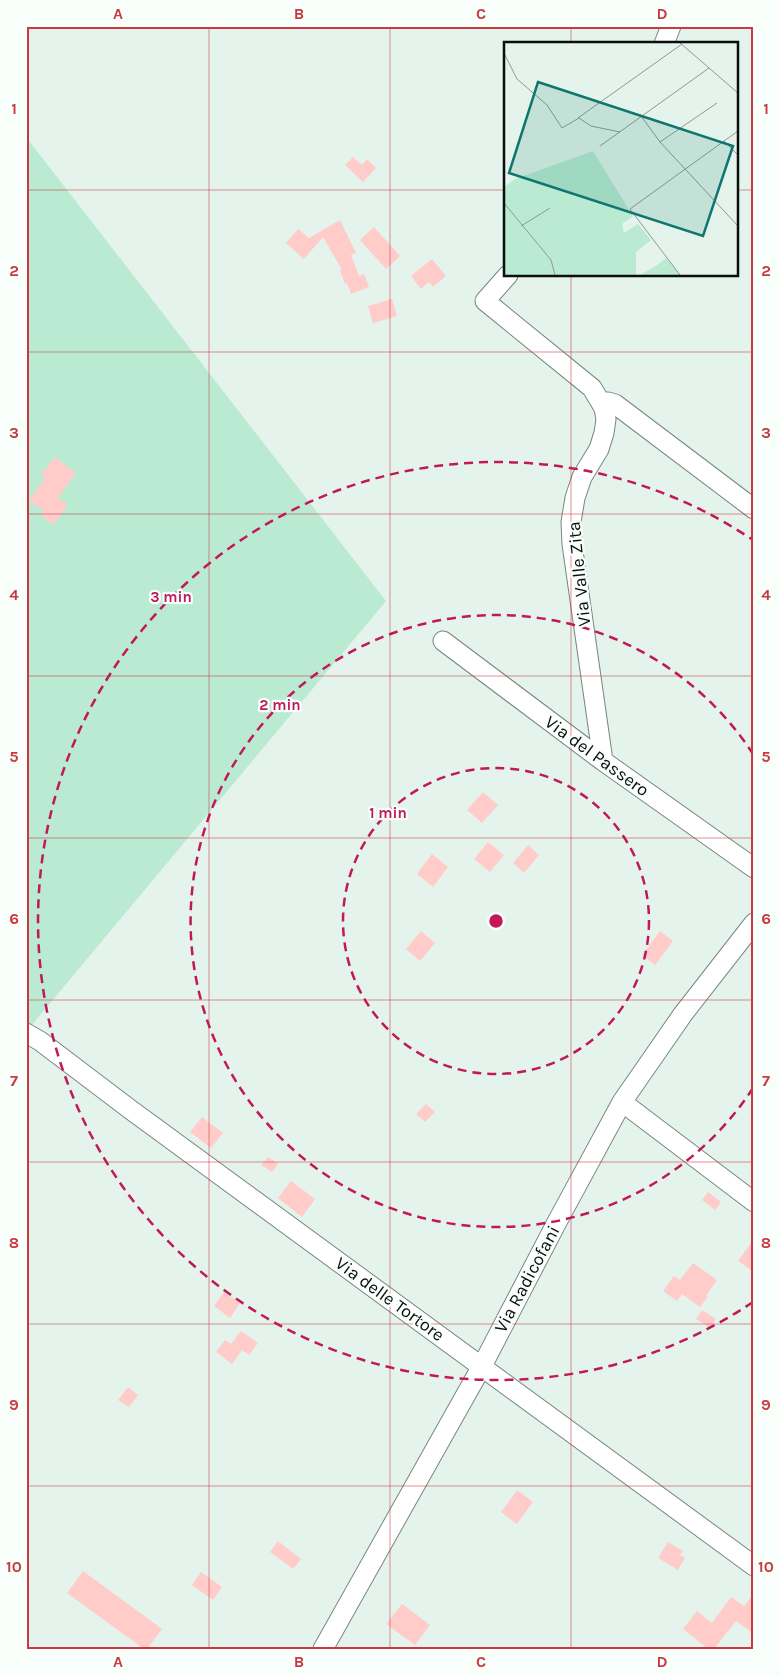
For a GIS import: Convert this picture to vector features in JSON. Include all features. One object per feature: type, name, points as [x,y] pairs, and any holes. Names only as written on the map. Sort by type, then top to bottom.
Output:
[{"type":"street","points":[[665,42],[671,26]]},
{"type":"street","name":"Via Valle Zita","points":[[507,276],[485,301],[592,388],[601,402],[606,419],[599,448],[582,477],[575,498],[571,522],[572,544],[603,762]]},
{"type":"street","points":[[601,402],[614,404],[754,509]]},
{"type":"street","name":"Via del Passero","points":[[443,641],[603,762],[754,868]]},
{"type":"street","name":"Via Radicofani","points":[[323,1649],[482,1366],[622,1102],[683,1014],[754,922]]},
{"type":"street","name":"Via delle Tortore","points":[[26,1033],[40,1040],[131,1110],[754,1566]]},
{"type":"street","points":[[622,1102],[754,1202]]},
{"type":"green space","points":[[26,137],[386,601],[26,1032]]},
{"type":"building","points":[[353,157],[362,165],[367,159],[376,168],[363,182],[345,165]]},
{"type":"building","points":[[340,220],[356,253],[351,255],[359,276],[364,274],[369,287],[351,294],[347,283],[345,284],[340,270],[342,270],[323,237],[304,259],[286,243],[298,229],[309,238]]},
{"type":"building","points":[[374,227],[400,256],[386,269],[360,240]]},
{"type":"building","points":[[432,259],[446,276],[433,287],[429,282],[421,289],[411,276]]},
{"type":"building","points":[[392,299],[397,316],[373,323],[368,306]]},
{"type":"building","points":[[55,457],[76,473],[58,498],[68,505],[53,525],[41,515],[44,511],[29,500],[45,479],[40,476]]},
{"type":"building","points":[[483,792],[498,805],[482,823],[467,810]]},
{"type":"building","points":[[488,842],[504,855],[490,872],[474,859]]},
{"type":"building","points":[[528,845],[539,855],[524,873],[513,863]]},
{"type":"building","points":[[432,854],[448,867],[433,887],[417,874]]},
{"type":"building","points":[[421,931],[435,943],[420,961],[406,949]]},
{"type":"building","points":[[660,931],[673,941],[655,965],[642,955]]},
{"type":"building","points":[[426,1104],[435,1112],[425,1122],[416,1114]]},
{"type":"building","points":[[202,1117],[223,1133],[211,1148],[190,1132]]},
{"type":"building","points":[[268,1157],[278,1164],[272,1172],[261,1165]]},
{"type":"building","points":[[291,1181],[315,1199],[302,1217],[278,1198]]},
{"type":"building","points":[[708,1192],[721,1202],[715,1210],[702,1200]]},
{"type":"building","points":[[754,1239],[754,1272],[738,1261]]},
{"type":"building","points":[[693,1263],[717,1280],[700,1307],[682,1294],[677,1301],[663,1291],[674,1276],[680,1280]]},
{"type":"building","points":[[224,1292],[240,1303],[230,1318],[214,1306]]},
{"type":"building","points":[[702,1310],[716,1319],[710,1328],[696,1319]]},
{"type":"building","points":[[241,1331],[258,1343],[249,1355],[242,1350],[232,1364],[216,1352],[225,1340],[231,1344]]},
{"type":"building","points":[[128,1387],[138,1395],[129,1407],[118,1400]]},
{"type":"building","points":[[517,1490],[533,1502],[517,1524],[501,1512]]},
{"type":"building","points":[[278,1541],[301,1559],[293,1569],[270,1552]]},
{"type":"building","points":[[668,1542],[683,1551],[680,1555],[685,1558],[678,1570],[658,1558]]},
{"type":"building","points":[[83,1571],[162,1629],[147,1649],[144,1649],[67,1593]]},
{"type":"building","points":[[201,1572],[222,1587],[213,1600],[192,1585]]},
{"type":"building","points":[[754,1593],[754,1634],[736,1621],[714,1649],[708,1649],[683,1629],[697,1611],[712,1623],[731,1597],[744,1606]]},
{"type":"building","points":[[402,1604],[430,1625],[415,1645],[386,1624]]}]
